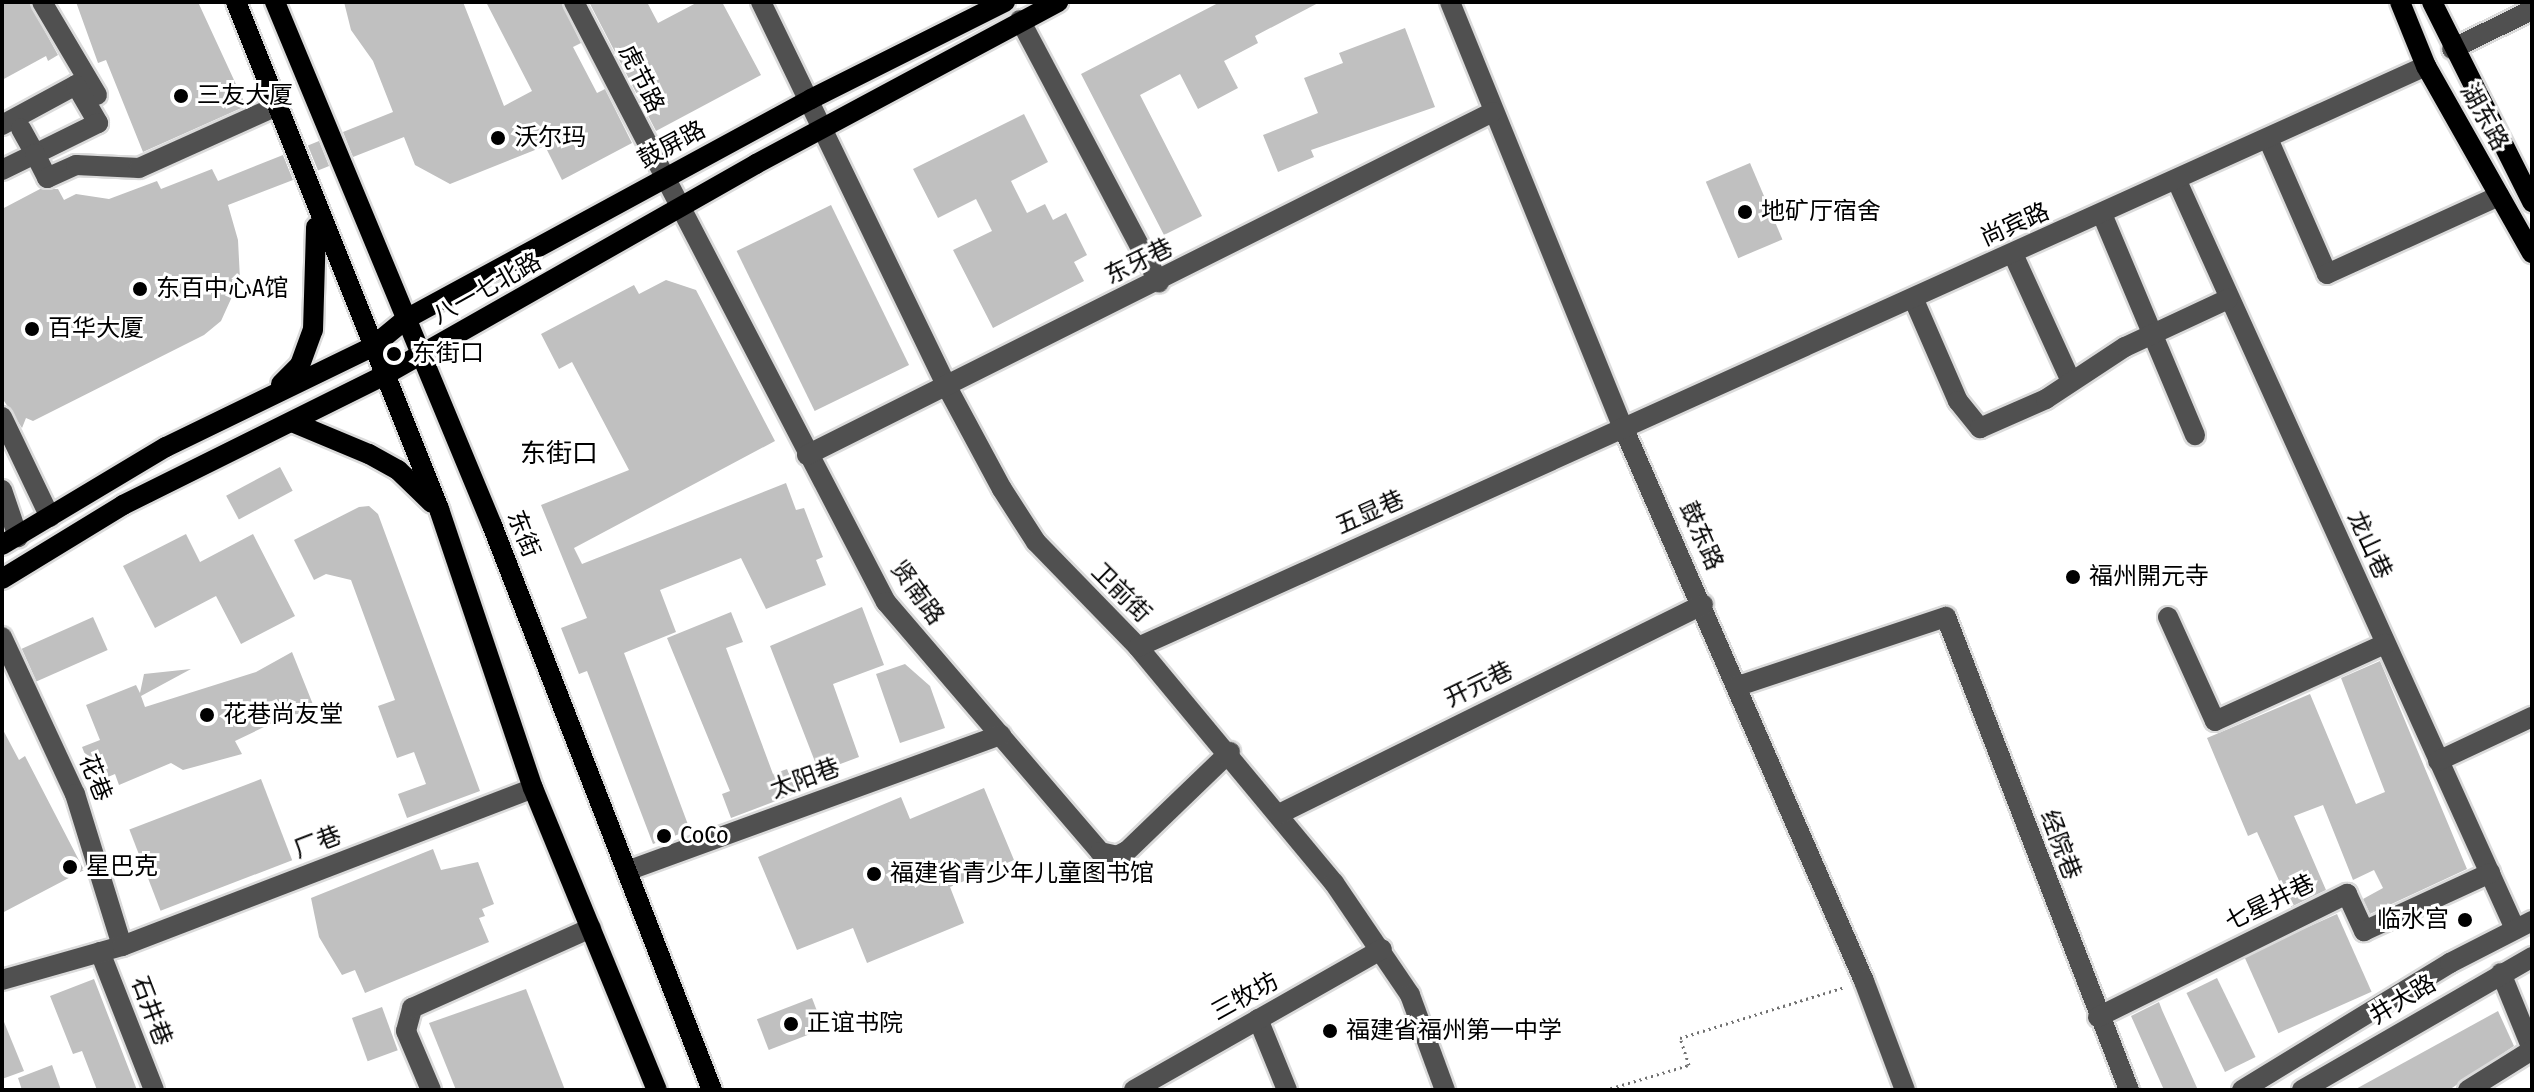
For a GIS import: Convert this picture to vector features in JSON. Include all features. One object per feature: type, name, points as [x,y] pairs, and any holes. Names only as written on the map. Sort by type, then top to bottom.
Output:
[{"type":"main road","points":[[236,2],[383,376],[439,509],[533,788],[657,1090]]},
{"type":"main road","name":"东街","points":[[275,2],[421,356],[712,1090]]},
{"type":"main road","name":"鼓屏路","points":[[372,347],[406,319],[811,99],[1005,2]]},
{"type":"main road","points":[[825,126],[1058,2]]},
{"type":"main road","name":"湖东路","points":[[2400,2],[2426,66],[2532,253]]},
{"type":"main road","name":"湖东路","points":[[2432,2],[2452,49],[2532,202]]},
{"type":"main road","name":"八一七北路","points":[[2,579],[123,505],[421,356],[825,126]]},
{"type":"main road","points":[[269,396],[300,365],[313,330],[316,207]]},
{"type":"main road","points":[[10,541],[166,447],[372,347]]},
{"type":"main road","points":[[292,422],[388,465],[439,509]]},
{"type":"street","points":[[42,2],[101,116]]},
{"type":"street","name":"虎节路","points":[[574,2],[663,179]]},
{"type":"street","name":"卫前街","points":[[761,2],[825,126],[946,385],[1036,542],[1138,647],[1230,752],[1382,949],[1410,995],[1445,1090]]},
{"type":"street","name":"鼓东路","points":[[1450,2],[1623,427],[1703,604],[1864,981],[1905,1090]]},
{"type":"street","points":[[2452,49],[2532,10]]},
{"type":"street","points":[[1020,20],[1159,282]]},
{"type":"street","name":"尚宾路","points":[[1623,427],[2269,141],[2426,66]]},
{"type":"street","points":[[101,116],[76,85],[11,127],[35,154],[47,178],[76,165],[139,168],[277,106]]},
{"type":"street","name":"东牙巷","points":[[807,455],[1159,282],[1493,112]]},
{"type":"street","points":[[2,170],[101,116]]},
{"type":"street","points":[[2269,141],[2327,274],[2499,196]]},
{"type":"street","name":"贤南路","points":[[663,179],[886,602],[1108,856],[1127,851],[1230,752]]},
{"type":"street","name":"龙山巷","points":[[2177,181],[2490,873],[2523,925]]},
{"type":"street","points":[[2102,214],[2195,435]]},
{"type":"street","points":[[2013,254],[2071,381]]},
{"type":"street","points":[[1914,300],[1958,401],[1980,428],[2046,399],[2151,334],[2228,299]]},
{"type":"street","points":[[2,417],[50,517]]},
{"type":"street","name":"五显巷","points":[[1138,647],[1623,427]]},
{"type":"street","points":[[2,490],[10,541]]},
{"type":"street","name":"开元巷","points":[[1279,814],[1703,604]]},
{"type":"street","name":"经院巷","points":[[1738,686],[1946,617],[2098,1017],[2129,1090]]},
{"type":"street","points":[[2168,617],[2215,721],[2385,644]]},
{"type":"street","name":"花巷","points":[[2,637],[75,794],[122,946]]},
{"type":"street","points":[[2438,761],[2532,717]]},
{"type":"street","name":"太阳巷","points":[[627,871],[1001,735]]},
{"type":"street","name":"厂巷","points":[[2,980],[122,946],[533,788]]},
{"type":"street","name":"七星井巷","points":[[2098,1017],[2347,894],[2364,931],[2490,873]]},
{"type":"street","points":[[2242,1090],[2523,925]]},
{"type":"street","points":[[431,1090],[406,1031],[412,1008],[591,928]]},
{"type":"street","name":"三牧坊","points":[[1134,1090],[1382,949]]},
{"type":"street","name":"石井巷","points":[[100,952],[154,1090]]},
{"type":"street","name":"井大路","points":[[2302,1090],[2532,957]]},
{"type":"street","points":[[2468,1090],[2532,1049],[2501,973]]},
{"type":"street","points":[[1258,1019],[1287,1090]]},
{"type":"path","points":[[1605,1090],[1689,1065],[1680,1038],[1864,981]]},
{"type":"building","points":[[2,2],[29,2],[58,55],[48,61],[46,56],[2,80]]},
{"type":"building","points":[[76,2],[198,2],[246,106],[143,152],[106,60],[98,63]]},
{"type":"building","points":[[344,2],[463,2],[504,106],[532,91],[486,2],[561,2],[581,43],[573,47],[597,93],[605,89],[632,143],[562,180],[545,146],[450,184],[415,165],[404,137],[353,157],[343,132],[393,112],[373,61],[351,30]]},
{"type":"building","points":[[589,2],[647,2],[658,23],[698,2],[722,2],[761,75],[656,131]]},
{"type":"building","points":[[1220,2],[1320,2],[1255,36],[1258,43],[1224,61],[1238,88],[1198,109],[1180,74],[1140,95],[1202,216],[1164,235],[1081,74]]},
{"type":"building","points":[[1405,28],[1435,107],[1311,150],[1314,157],[1278,172],[1263,135],[1318,113],[1304,78],[1343,63],[1339,53]]},
{"type":"building","points":[[1024,114],[1048,162],[1011,181],[1027,213],[1045,204],[1053,220],[1066,213],[1087,255],[1074,262],[1084,281],[993,328],[953,250],[992,231],[976,199],[938,218],[913,169]]},
{"type":"building","points":[[319,141],[329,166],[318,171],[308,145]]},
{"type":"building","name":"东百中心A馆","points":[[283,155],[293,180],[228,205],[238,240],[240,279],[221,321],[204,335],[33,421],[26,418],[22,428],[2,398],[2,209],[40,189],[58,189],[64,200],[76,194],[109,199],[157,181],[161,189],[212,169],[218,181]]},
{"type":"building","name":"地矿厅宿舍","points":[[1750,163],[1782,239],[1738,258],[1706,182]]},
{"type":"building","points":[[831,205],[909,365],[815,411],[737,251]]},
{"type":"building","points":[[666,280],[696,290],[775,441],[574,548],[582,564],[786,483],[796,510],[804,508],[823,557],[816,560],[826,585],[766,609],[741,558],[660,590],[676,632],[624,653],[690,830],[653,844],[587,671],[579,674],[561,628],[587,618],[541,505],[629,470],[572,362],[559,369],[541,334],[634,285],[639,294]]},
{"type":"building","points":[[280,467],[293,491],[239,519],[226,496]]},
{"type":"building","points":[[369,506],[378,514],[480,791],[407,818],[398,794],[426,784],[414,752],[397,758],[378,706],[395,700],[351,580],[326,574],[314,580],[294,540],[359,507]]},
{"type":"building","points":[[186,534],[200,562],[253,534],[295,616],[241,644],[216,596],[155,628],[123,566]]},
{"type":"building","points":[[862,607],[884,665],[833,684],[859,757],[819,772],[770,646]]},
{"type":"building","points":[[731,612],[743,642],[726,648],[773,774],[787,769],[797,793],[731,818],[722,794],[730,791],[667,638]]},
{"type":"building","points":[[93,617],[108,650],[36,682],[22,649]]},
{"type":"building","points":[[292,652],[316,712],[289,715],[235,741],[242,754],[183,770],[171,763],[119,785],[115,774],[96,782],[82,747],[100,740],[86,705],[136,685],[140,693],[144,674],[191,669],[141,696],[145,707],[256,672]]},
{"type":"building","points":[[2380,661],[2467,869],[2370,914],[2363,899],[2383,888],[2374,870],[2353,880],[2323,805],[2294,816],[2326,890],[2291,907],[2257,832],[2248,836],[2207,738],[2310,694],[2356,804],[2385,792],[2341,678]]},
{"type":"building","points":[[905,664],[930,686],[945,728],[900,743],[876,674]]},
{"type":"building","points":[[2,728],[19,760],[25,756],[84,870],[2,913]]},
{"type":"building","points":[[261,779],[292,860],[161,911],[129,830]]},
{"type":"building","name":"福建省青少年儿童图书馆","points":[[984,788],[1014,860],[950,887],[964,923],[867,963],[853,928],[797,950],[758,857],[901,797],[910,819]]},
{"type":"building","points":[[433,849],[441,870],[478,862],[494,904],[482,909],[485,916],[479,918],[489,942],[365,993],[355,970],[342,975],[319,937],[311,898]]},
{"type":"building","points":[[2337,914],[2372,992],[2278,1033],[2244,955]]},
{"type":"building","points":[[2217,978],[2256,1057],[2225,1072],[2186,993]]},
{"type":"building","points":[[94,979],[137,1090],[97,1090],[82,1051],[73,1054],[50,996]]},
{"type":"building","points":[[526,989],[565,1090],[456,1090],[429,1023]]},
{"type":"building","name":"正谊书院","points":[[812,998],[824,1029],[769,1050],[757,1019]]},
{"type":"building","points":[[2159,1002],[2198,1090],[2164,1090],[2131,1016]]},
{"type":"building","points":[[382,1007],[398,1050],[368,1061],[352,1018]]},
{"type":"building","points":[[2498,1011],[2514,1046],[2449,1090],[2354,1090]]},
{"type":"building","points":[[2,1017],[24,1071],[2,1079]]},
{"type":"building","points":[[52,1065],[61,1090],[22,1090],[18,1078]]},
{"type":"place","name":"三友大厦","points":[[181,96]]},
{"type":"place","name":"沃尔玛","points":[[498,138]]},
{"type":"place","name":"地矿厅宿舍","points":[[1745,212]]},
{"type":"place","name":"东百中心A馆","points":[[140,289]]},
{"type":"place","name":"百华大厦","points":[[32,329]]},
{"type":"place","name":"东街口","points":[[394,354]]},
{"type":"place","name":"福州開元寺","points":[[2073,577]]},
{"type":"place","name":"花巷尚友堂","points":[[207,715]]},
{"type":"place","name":"CoCo","points":[[664,836]]},
{"type":"place","name":"星巴克","points":[[70,867]]},
{"type":"place","name":"福建省青少年儿童图书馆","points":[[874,874]]},
{"type":"place","name":"临水宫","points":[[2465,920]]},
{"type":"place","name":"正谊书院","points":[[791,1024]]},
{"type":"place","name":"福建省福州第一中学","points":[[1330,1031]]},
{"type":"district","name":"东街口","points":[[559,454]]}]
